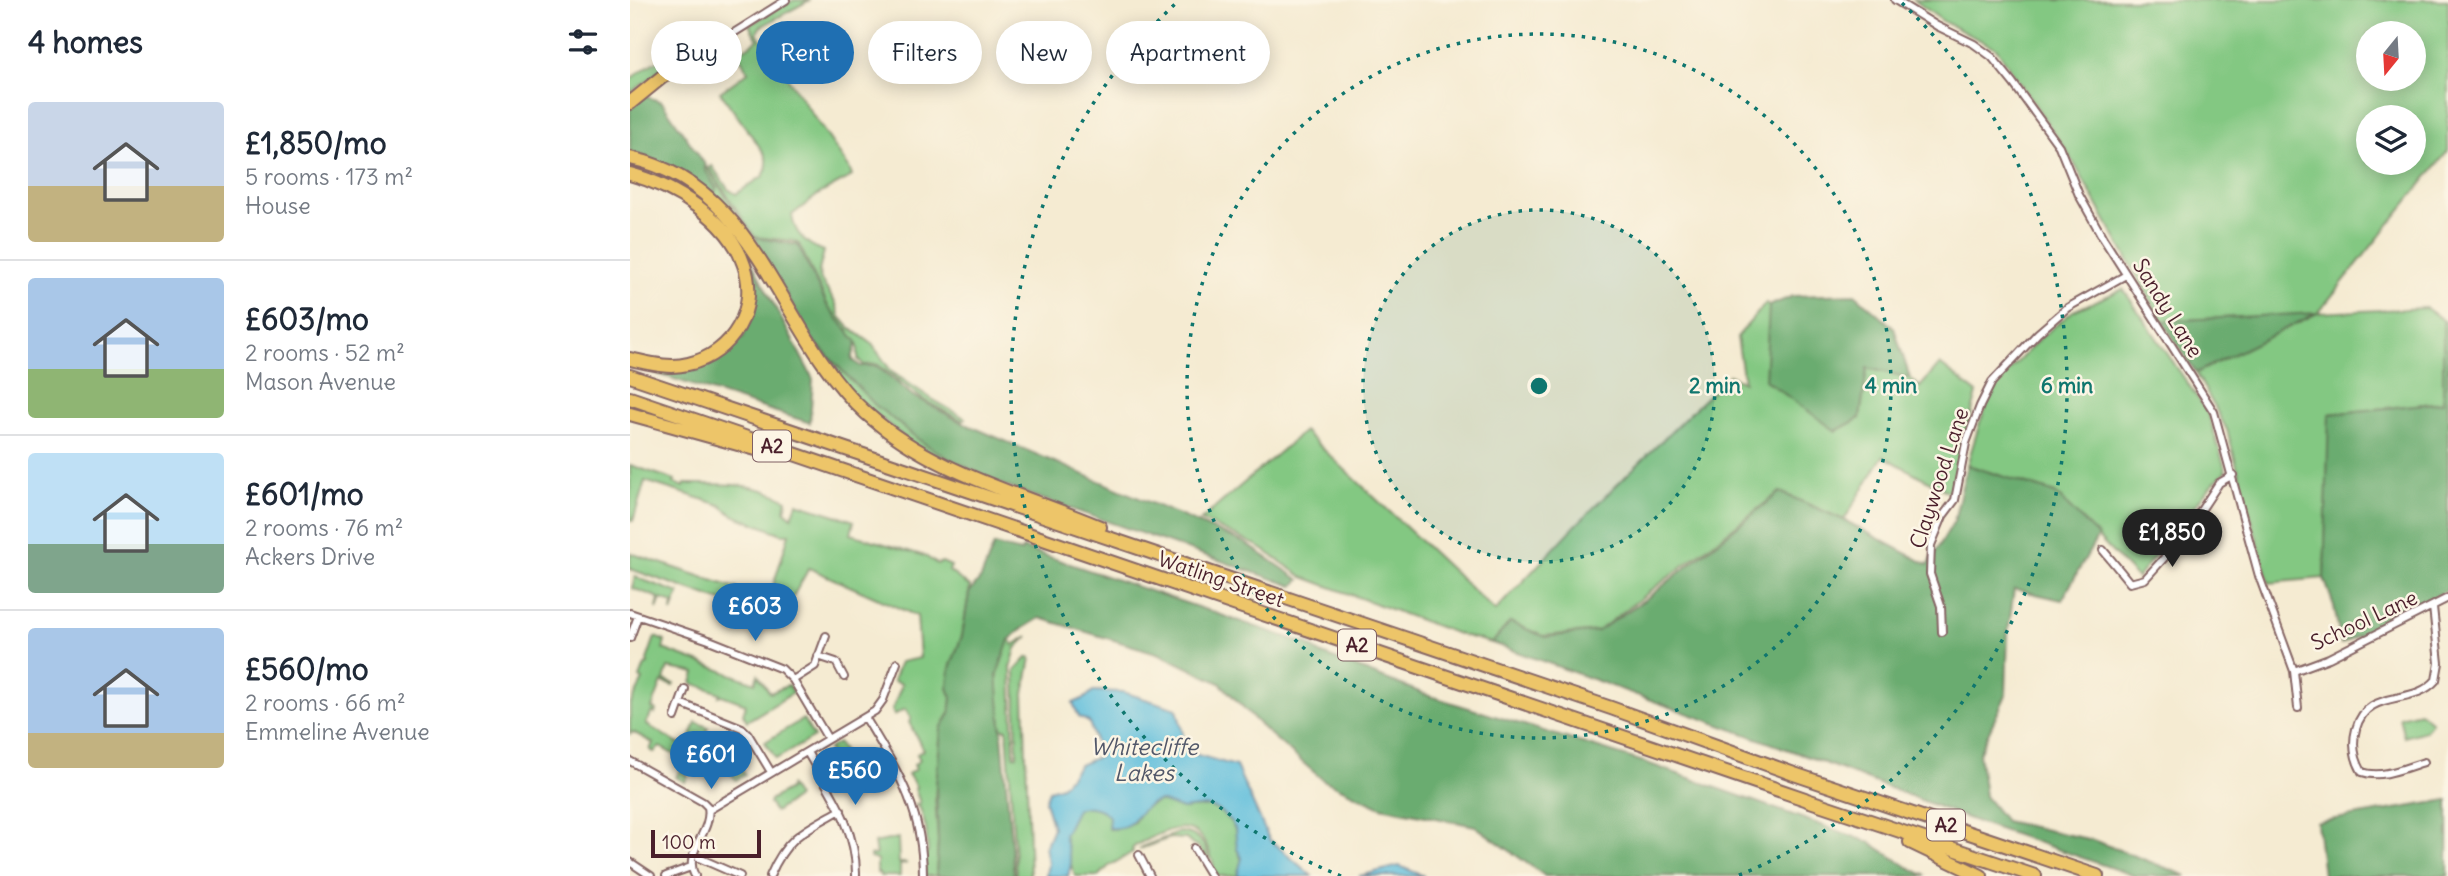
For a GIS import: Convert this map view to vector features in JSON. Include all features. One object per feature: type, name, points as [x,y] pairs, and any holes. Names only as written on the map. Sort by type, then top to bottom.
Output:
[{"type":"highway","points":[[630,103],[653,84]]},
{"type":"highway","points":[[630,158],[684,179],[724,212],[756,253],[807,340],[836,382],[865,412],[899,439],[928,457],[972,478],[1084,520],[1207,571]]},
{"type":"highway","points":[[630,174],[670,190],[718,225],[738,251],[744,265],[748,297],[740,325],[731,339],[704,360],[672,366],[630,359]]},
{"type":"highway","name":"Watling Street","points":[[630,376],[1611,708],[1794,774],[2097,876]]},
{"type":"highway","name":"Watling Street","points":[[630,398],[1804,798]]},
{"type":"highway","points":[[630,414],[914,495]]},
{"type":"highway","name":"A2","points":[[1804,798],[1916,844],[1982,876]]},
{"type":"highway","name":"A2","points":[[1804,798],[2035,876]]},
{"type":"street","points":[[742,28],[786,0]]},
{"type":"street","name":"Sandy Lane","points":[[1895,0],[1992,57],[2059,146],[2079,195],[2126,275],[2214,412],[2259,576],[2294,671],[2298,708]]},
{"type":"street","name":"Claywood Lane","points":[[1942,632],[1941,606],[1930,575],[1931,545],[1943,516],[1955,500],[1966,443],[1980,405],[1992,382],[2038,332],[2067,308],[2126,275]]},
{"type":"street","points":[[2103,550],[2130,583],[2146,579],[2184,536],[2219,483],[2233,475]]},
{"type":"street","name":"School Lane","points":[[2294,671],[2329,658],[2448,598]]},
{"type":"street","points":[[2424,762],[2395,772],[2367,774],[2362,772],[2358,765],[2354,739],[2361,715],[2367,707],[2423,691],[2436,680],[2440,663],[2433,607]]},
{"type":"street","points":[[630,612],[782,669],[793,680],[828,739]]},
{"type":"street","points":[[630,638],[638,615]]},
{"type":"street","points":[[793,680],[814,667],[826,636]]},
{"type":"street","points":[[818,656],[836,662],[844,677]]},
{"type":"street","points":[[709,810],[877,709],[897,663]]},
{"type":"street","points":[[675,717],[685,689]]},
{"type":"street","points":[[680,704],[742,728],[771,772]]},
{"type":"street","points":[[865,717],[911,800],[923,849],[923,876]]},
{"type":"street","points":[[807,752],[841,810],[853,840],[856,876]]},
{"type":"street","points":[[631,764],[703,802],[709,810],[708,821],[691,860],[695,876]]},
{"type":"street","points":[[770,876],[782,852],[792,840],[841,810]]},
{"type":"street","points":[[1194,848],[1211,876]]},
{"type":"street","points":[[1139,855],[1150,876]]},
{"type":"street","points":[[699,858],[740,876]]},
{"type":"street","points":[[630,862],[652,876]]},
{"type":"street","points":[[666,876],[691,867]]},
{"type":"green space","points":[[794,0],[810,0],[771,21],[756,21]]},
{"type":"green space","points":[[1914,0],[2448,0],[2448,151],[2318,313],[2426,308],[2443,320],[2444,402],[2330,414],[2324,578],[2269,583],[2227,430],[2196,373],[2315,314],[2162,321],[2070,156],[1996,48],[1944,22]]},
{"type":"green space","points":[[756,21],[756,37],[749,25]]},
{"type":"green space","points":[[756,41],[756,84],[792,84],[852,176],[819,194],[792,215],[795,228],[807,242],[824,251],[819,271],[821,280],[836,304],[840,317],[871,343],[892,372],[965,418],[963,421],[925,401],[877,364],[864,365],[858,359],[858,345],[828,306],[799,244],[755,237],[709,168],[712,166],[728,189],[736,194],[765,173],[767,165],[764,153],[720,92],[731,84],[742,84],[742,76],[748,72],[742,61],[742,50]]},
{"type":"green space","points":[[651,64],[651,78],[630,93],[630,79]]},
{"type":"green space","points":[[645,96],[662,102],[704,163],[705,170],[716,188],[714,195],[679,170],[630,152],[630,109]]},
{"type":"green space","points":[[704,163],[753,238],[736,216],[714,195],[716,188],[705,170]]},
{"type":"green space","points":[[754,237],[798,245],[828,307],[857,342],[852,359],[860,366],[877,366],[913,396],[963,423],[1245,543],[1300,580],[1293,586],[1005,486],[922,442],[875,405],[811,338]]},
{"type":"green space","points":[[751,261],[813,379],[810,423],[655,373],[697,370],[718,360],[744,336],[756,291]]},
{"type":"green space","points":[[2123,289],[2208,413],[2226,471],[2209,488],[2137,578],[2055,493],[1967,465],[1980,422],[1995,386],[2039,339],[2073,311]]},
{"type":"green space","points":[[1855,294],[1894,328],[1910,378],[1867,368],[1860,418],[1836,431],[1765,380],[1769,306],[1793,296]]},
{"type":"green space","points":[[1766,303],[1860,418],[1867,368],[1910,378],[1920,387],[1940,364],[1977,393],[1950,493],[1883,456],[1844,520],[1780,492],[1598,631],[1542,636],[1510,622],[1492,643],[1458,634],[1303,577],[1256,545],[1201,520],[1304,431],[1495,611],[1577,524],[1729,375],[1744,382],[1737,337]]},
{"type":"green space","points":[[2317,313],[2196,373],[2162,321]]},
{"type":"green space","points":[[2443,320],[2448,323],[2448,590],[2341,644],[2334,606],[2324,578],[2329,414],[2443,402]]},
{"type":"green space","points":[[811,338],[863,392],[921,441],[992,480],[915,446],[849,392]]},
{"type":"green space","points":[[630,465],[675,480],[674,483],[684,487],[685,484],[724,484],[763,490],[787,500],[785,511],[792,517],[797,503],[854,521],[851,534],[925,556],[937,564],[942,562],[951,566],[949,571],[970,587],[962,636],[950,668],[950,713],[941,728],[935,797],[938,841],[936,876],[925,876],[925,855],[928,852],[926,828],[920,808],[915,805],[920,803],[915,789],[917,788],[908,774],[916,769],[914,765],[920,760],[917,754],[923,750],[905,709],[894,715],[892,710],[902,684],[893,681],[900,662],[920,658],[917,616],[809,568],[790,602],[776,620],[630,569],[630,553],[769,599],[789,534],[782,534],[733,515],[720,505],[645,481],[633,521],[630,520]]},
{"type":"green space","points":[[1967,465],[2055,493],[2098,536],[2062,600],[2014,589],[2008,632],[2006,695],[1979,753],[1985,796],[2005,821],[2093,840],[2187,876],[2135,876],[1975,821],[1817,760],[1492,643],[1510,622],[1545,637],[1598,631],[1650,596],[1780,492],[1844,520],[1928,565],[1954,521]]},
{"type":"green space","points":[[994,545],[1021,552],[1023,548],[1307,644],[1322,654],[1427,695],[1647,763],[1869,842],[1926,876],[1545,876],[1475,826],[1381,807],[1323,780],[1264,729],[1220,683],[1160,654],[1040,618],[1009,640],[997,675],[1014,876],[936,876],[936,786],[941,728],[950,714],[952,698],[948,688],[950,668],[962,636],[969,593],[981,578]]},
{"type":"green space","points":[[635,577],[679,593],[672,612],[673,603],[661,599],[657,609],[659,598],[632,588]]},
{"type":"green space","points":[[1028,636],[1016,648],[1011,666],[1014,756],[1017,756],[1015,671],[1028,657],[1031,658],[1024,694],[1030,876],[1016,876],[1007,729],[1001,729],[998,670],[1004,648],[1010,638],[1013,645]]},
{"type":"green space","points":[[655,637],[665,641],[663,649],[755,683],[758,675],[770,693],[789,685],[793,693],[747,721],[743,714],[746,704],[719,696],[720,693],[692,683],[695,673],[668,668],[664,680],[674,684],[673,686],[662,682],[652,708],[656,710],[655,714],[652,712],[646,724],[677,743],[688,745],[696,722],[708,727],[705,737],[717,742],[720,734],[724,736],[720,743],[731,751],[735,745],[741,749],[733,753],[745,775],[736,780],[714,752],[700,747],[698,754],[694,752],[689,760],[693,765],[688,763],[683,772],[688,776],[685,782],[676,777],[685,761],[660,747],[654,752],[650,750],[653,743],[633,732],[630,734],[630,705],[643,680],[640,678],[645,665],[648,664]]},
{"type":"green space","points":[[2420,712],[2432,722],[2426,731],[2404,737],[2399,717]]},
{"type":"green space","points":[[803,719],[814,737],[776,759],[765,742]]},
{"type":"green space","points":[[838,743],[852,765],[841,771],[828,749]]},
{"type":"green space","points":[[1141,774],[1110,829],[1134,822],[1142,809],[1156,802],[1168,802],[1182,809],[1210,806],[1225,815],[1233,824],[1237,849],[1242,860],[1237,876],[1217,876],[1202,838],[1185,828],[1163,833],[1136,845],[1132,849],[1133,852],[1098,876],[1075,876],[1049,801]]},
{"type":"green space","points":[[790,786],[797,797],[775,812],[770,800]]},
{"type":"green space","points":[[2448,800],[2448,876],[2323,876],[2317,822]]},
{"type":"green space","points":[[1180,832],[1201,841],[1207,851],[1209,863],[1197,845],[1194,846],[1186,839],[1170,838],[1140,849],[1141,847]]},
{"type":"green space","points":[[898,838],[899,863],[907,863],[900,865],[900,876],[880,876],[880,873],[877,873],[877,860],[870,858],[870,855],[876,855],[874,843]]},
{"type":"water","name":"Whitecliffe Lakes","points":[[1093,691],[1123,692],[1177,709],[1187,752],[1236,766],[1269,839],[1312,876],[1237,876],[1242,858],[1230,820],[1218,810],[1207,806],[1182,809],[1161,801],[1146,807],[1132,822],[1118,828],[1108,828],[1109,817],[1099,809],[1077,809],[1064,835],[1071,864],[1068,876],[1046,876],[1048,862],[1045,847],[1053,828],[1045,801],[1049,790],[1062,786],[1079,765],[1100,756],[1089,722],[1079,717],[1073,703]]},
{"type":"water","points":[[1399,866],[1424,876],[1359,876]]}]
